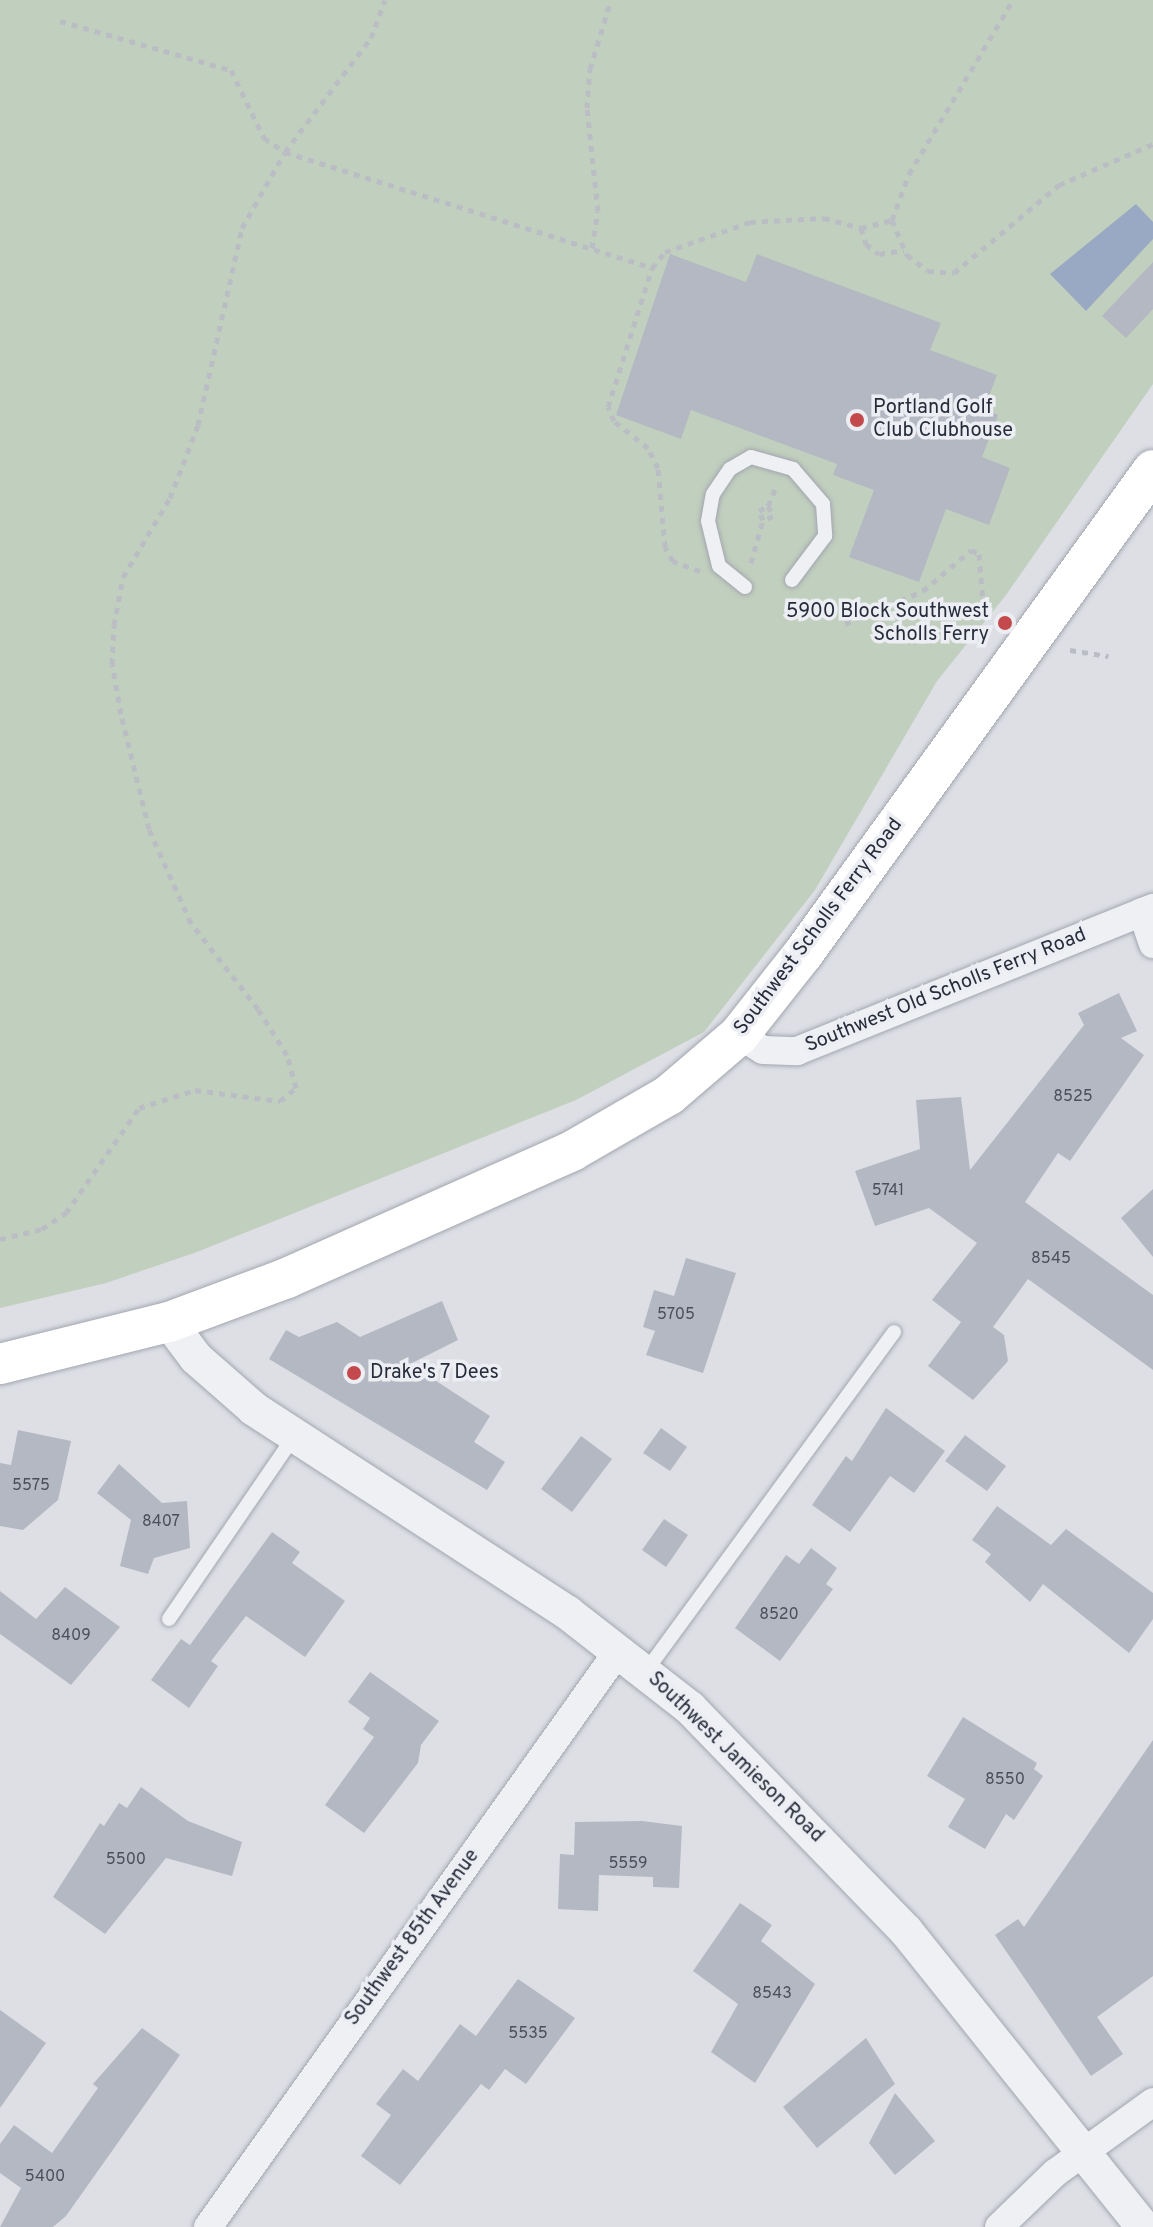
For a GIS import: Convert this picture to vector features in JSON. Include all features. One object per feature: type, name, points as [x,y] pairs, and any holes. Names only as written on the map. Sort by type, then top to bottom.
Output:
[{"type":"main road","name":"Southwest Scholls Ferry Road","points":[[0,1364],[169,1322],[287,1278],[572,1151],[669,1095],[739,1035],[1153,470]]},
{"type":"street","name":"Southwest Old Scholls Ferry Road","points":[[739,1035],[763,1050],[797,1051],[1147,910]]},
{"type":"street","points":[[1147,910],[1153,944]]},
{"type":"street","name":"Southwest Jamieson Road","points":[[169,1322],[222,1384],[633,1660],[740,1758],[906,1931],[1080,2153],[1143,2227]]},
{"type":"street","name":"Southwest 85th Avenue","points":[[208,2227],[633,1660]]},
{"type":"street","points":[[999,2227],[1080,2153],[1153,2102]]},
{"type":"lane","points":[[745,587],[719,566],[708,521],[713,494],[730,469],[751,457],[769,458],[807,479],[827,517],[819,551],[792,580]]},
{"type":"lane","points":[[633,1660],[894,1332]]},
{"type":"lane","points":[[169,1619],[295,1435]]},
{"type":"path","points":[[0,1239],[42,1229],[66,1213],[139,1108],[195,1090],[280,1101],[296,1088],[287,1055],[258,1009],[191,923],[149,829],[112,664],[123,577],[182,470],[242,228],[285,152],[371,38],[385,0]]},
{"type":"path","points":[[592,248],[598,211],[589,82],[611,0]]},
{"type":"path","points":[[1013,0],[909,174],[892,220],[904,250],[928,271],[954,273],[1059,185],[1153,144]]},
{"type":"path","points":[[60,21],[180,51],[231,70],[264,138],[285,152],[652,268]]},
{"type":"path","points":[[719,566],[693,573],[673,561],[665,547],[658,468],[648,448],[614,421],[608,407],[652,268],[665,252],[750,222],[824,218],[861,228],[892,220]]},
{"type":"path","points":[[861,228],[866,244],[879,254],[904,250]]},
{"type":"path","points":[[745,587],[763,520]]},
{"type":"path","points":[[845,624],[923,591],[971,550],[979,554],[986,643]]},
{"type":"path","points":[[1073,646],[1109,656]]},
{"type":"green space","points":[[0,0],[1153,0],[1153,384],[1006,595],[937,681],[815,890],[704,1032],[576,1100],[197,1252],[106,1283],[0,1308]]},
{"type":"water","points":[[1136,204],[1153,222],[1153,239],[1086,311],[1050,274]]},
{"type":"building","name":"Portland Golf Club Clubhouse","points":[[670,254],[746,282],[757,254],[941,323],[930,350],[997,375],[984,409],[998,415],[982,457],[1010,468],[989,525],[946,509],[919,582],[849,557],[874,490],[833,475],[837,464],[691,410],[681,439],[616,415]]},
{"type":"building","points":[[1153,262],[1153,309],[1126,338],[1102,316]]},
{"type":"building","points":[[1119,993],[1137,1031],[1121,1038],[1144,1055],[1070,1161],[1058,1153],[1025,1202],[1153,1295],[1153,1370],[1028,1279],[993,1327],[1004,1335],[1008,1361],[973,1400],[928,1366],[961,1322],[932,1300],[977,1243],[929,1208],[875,1226],[855,1171],[920,1149],[916,1100],[961,1097],[970,1170],[1084,1025],[1078,1013]]},
{"type":"building","points":[[1153,1189],[1153,1257],[1121,1218]]},
{"type":"building","points":[[686,1258],[736,1273],[703,1373],[646,1355],[655,1331],[643,1327],[654,1290],[674,1296]]},
{"type":"building","name":"Drake's 7 Dees","points":[[442,1301],[458,1340],[410,1364],[490,1416],[474,1442],[505,1462],[487,1490],[269,1359],[286,1330],[299,1337],[337,1322],[360,1337]]},
{"type":"building","points":[[886,1408],[945,1451],[914,1493],[890,1476],[850,1532],[812,1505],[846,1456],[852,1461]]},
{"type":"building","points":[[661,1428],[687,1447],[670,1471],[643,1453]]},
{"type":"building","points":[[18,1430],[71,1441],[58,1500],[23,1530],[0,1526],[0,1463],[11,1465]]},
{"type":"building","points":[[965,1435],[1006,1466],[987,1491],[945,1461]]},
{"type":"building","points":[[581,1436],[612,1459],[572,1512],[541,1489]]},
{"type":"building","points":[[119,1464],[162,1503],[187,1501],[190,1548],[154,1558],[148,1574],[120,1566],[131,1520],[97,1493]]},
{"type":"building","points":[[997,1506],[1051,1545],[1066,1529],[1153,1593],[1153,1619],[1129,1653],[1043,1584],[1030,1602],[985,1562],[991,1554],[972,1540]]},
{"type":"building","points":[[664,1519],[688,1535],[666,1567],[642,1550]]},
{"type":"building","points":[[272,1532],[300,1552],[292,1563],[345,1601],[305,1657],[246,1616],[211,1661],[218,1666],[189,1708],[151,1680],[181,1639],[190,1645]]},
{"type":"building","points":[[811,1548],[837,1568],[826,1584],[833,1589],[780,1661],[735,1628],[786,1555],[799,1564]]},
{"type":"building","points":[[65,1587],[120,1627],[71,1685],[0,1634],[0,1591],[36,1619]]},
{"type":"building","points":[[370,1672],[439,1721],[421,1745],[418,1763],[364,1833],[325,1805],[374,1737],[363,1729],[370,1718],[348,1702]]},
{"type":"building","points":[[963,1717],[1037,1763],[1034,1769],[1043,1776],[1014,1820],[1006,1814],[985,1849],[948,1827],[965,1799],[927,1776]]},
{"type":"building","points":[[1153,1740],[1153,1976],[1097,2017],[1123,2054],[1091,2076],[995,1935],[1018,1919],[1024,1927]]},
{"type":"building","points":[[141,1787],[188,1821],[242,1842],[232,1876],[166,1858],[105,1934],[53,1897],[100,1823],[104,1826],[119,1803],[127,1808]]},
{"type":"building","points":[[642,1821],[682,1826],[679,1888],[653,1887],[653,1877],[599,1875],[598,1911],[558,1909],[560,1854],[574,1855],[575,1822]]},
{"type":"building","points":[[740,1903],[772,1925],[761,1941],[815,1984],[755,2083],[711,2052],[738,2004],[693,1971]]},
{"type":"building","points":[[518,1979],[575,2018],[526,2084],[505,2069],[489,2090],[481,2084],[400,2185],[361,2156],[391,2115],[376,2104],[403,2069],[418,2081],[460,2024],[476,2036]]},
{"type":"building","points":[[0,2010],[46,2043],[0,2108]]},
{"type":"building","points":[[142,2028],[180,2055],[66,2216],[53,2227],[0,2227],[21,2188],[0,2173],[0,2144],[14,2125],[52,2153],[98,2088],[93,2084]]},
{"type":"building","points":[[866,2038],[895,2084],[817,2148],[783,2107]]},
{"type":"building","points":[[895,2093],[935,2141],[895,2175],[869,2143]]},
{"type":"place","name":"Portland Golf Club Clubhouse","points":[[857,420]]},
{"type":"place","name":"5900 Block Southwest Scholls Ferry","points":[[1005,623]]},
{"type":"place","name":"Drake's 7 Dees","points":[[354,1373]]}]
